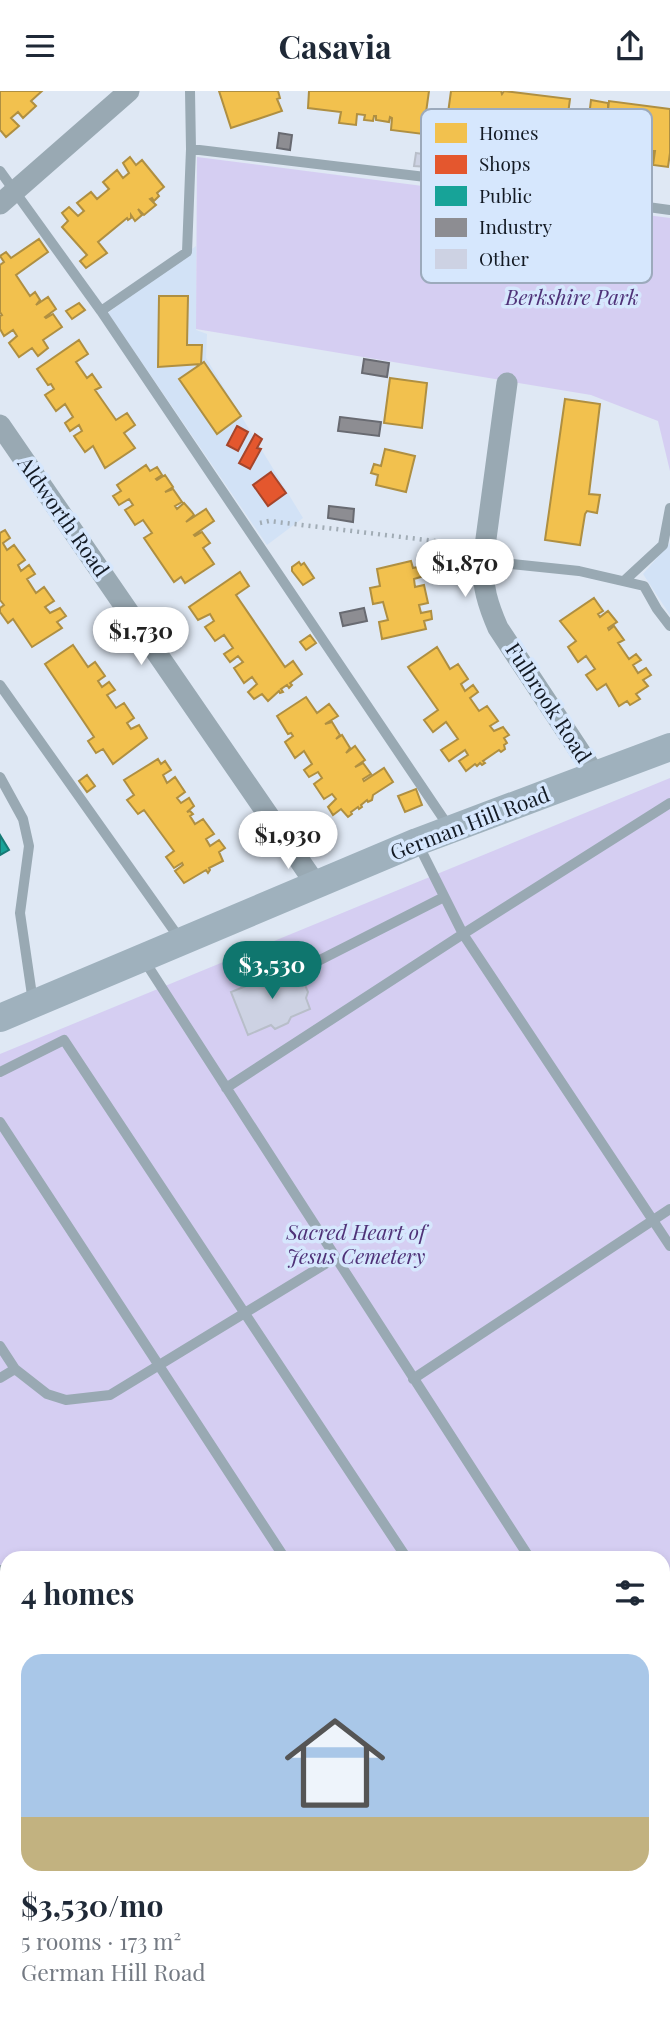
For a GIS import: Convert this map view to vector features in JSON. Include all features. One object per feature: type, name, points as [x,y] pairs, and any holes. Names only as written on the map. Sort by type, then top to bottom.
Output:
[{"type":"street","points":[[7,198],[129,91]]},
{"type":"street","name":"Fulbrook Road","points":[[507,383],[482,561],[482,583],[489,609],[498,628],[596,776]]},
{"type":"street","name":"Aldworth Road","points":[[0,425],[317,885]]},
{"type":"street","name":"German Hill Road","points":[[0,1018],[417,842],[670,747]]},
{"type":"lane","points":[[101,311],[187,252],[190,91]]},
{"type":"lane","points":[[191,149],[421,176]]},
{"type":"lane","points":[[0,171],[7,198],[101,311],[450,829]]},
{"type":"lane","points":[[652,207],[670,209]]},
{"type":"lane","points":[[624,582],[663,545],[670,509]]},
{"type":"lane","points":[[482,561],[579,571],[644,586],[670,627]]},
{"type":"lane","points":[[0,685],[181,941]]},
{"type":"lane","points":[[0,777],[23,819],[29,846],[20,913],[33,1004]]},
{"type":"lane","points":[[226,1088],[670,802]]},
{"type":"lane","points":[[417,842],[463,934],[670,1246]]},
{"type":"lane","points":[[320,960],[444,897]]},
{"type":"lane","points":[[143,959],[525,1551]]},
{"type":"lane","points":[[0,1072],[64,1040],[402,1551]]},
{"type":"lane","points":[[0,1122],[280,1551]]},
{"type":"lane","points":[[414,1379],[670,1209]]},
{"type":"lane","points":[[0,1346],[15,1369],[47,1394],[66,1400],[110,1395],[335,1258]]},
{"type":"lane","points":[[0,1378],[15,1369]]},
{"type":"path","points":[[246,525],[269,521],[435,541],[455,554],[482,561]]},
{"type":"shaded area","points":[[196,246],[196,330],[207,334],[206,358],[303,518],[267,545],[108,313]]},
{"type":"shaded area","points":[[670,543],[670,615],[643,574]]},
{"type":"green space","name":"Berkshire Park","points":[[197,157],[421,186],[421,283],[652,283],[652,216],[670,218],[670,471],[658,421],[591,395],[196,329]]},
{"type":"green space","name":"Sacred Heart of Jesus Cemetery","points":[[670,778],[670,1551],[0,1551],[0,1054]]},
{"type":"building: Homes","points":[[0,91],[42,91],[31,101],[36,106],[23,118],[18,112],[11,118],[19,126],[6,137],[0,130]]},
{"type":"building: Homes","points":[[219,91],[278,91],[280,98],[277,99],[282,111],[231,128]]},
{"type":"building: Homes","points":[[309,91],[429,91],[426,109],[421,109],[421,134],[391,130],[390,117],[389,122],[376,120],[374,116],[373,121],[364,120],[365,115],[357,114],[356,125],[339,123],[341,112],[308,108]]},
{"type":"building: Homes","points":[[451,91],[501,91],[502,94],[504,91],[570,99],[569,109],[449,109]]},
{"type":"building: Homes","points":[[591,100],[608,103],[608,109],[590,109]]},
{"type":"building: Homes","points":[[609,101],[670,109],[668,167],[653,165],[653,151],[652,158],[652,109],[608,109]]},
{"type":"building: Homes","points":[[130,157],[136,165],[142,160],[164,187],[157,193],[159,196],[154,201],[150,199],[156,205],[144,215],[138,209],[142,215],[135,221],[131,215],[131,218],[127,218],[98,242],[107,253],[86,268],[80,261],[87,255],[62,227],[68,221],[62,213],[69,207],[78,216],[84,211],[77,203],[91,192],[97,199],[109,189],[103,182],[117,170],[123,178],[129,173],[123,163]]},
{"type":"building: Homes","points":[[39,239],[48,252],[16,275],[30,296],[35,292],[40,300],[36,305],[48,297],[56,309],[45,317],[53,314],[62,327],[43,340],[48,348],[38,356],[32,348],[19,357],[9,343],[17,336],[13,330],[4,336],[0,329],[0,265],[4,262],[0,256],[6,252],[11,258]]},
{"type":"building: Homes","points":[[159,296],[188,296],[187,345],[202,345],[201,364],[158,367]]},
{"type":"building: Homes","points":[[79,303],[85,310],[72,319],[66,311]]},
{"type":"building: Homes","points":[[79,340],[88,354],[76,362],[87,378],[92,374],[101,387],[95,390],[116,420],[127,413],[135,425],[124,433],[135,448],[105,468],[93,446],[85,452],[74,436],[82,431],[79,425],[70,431],[65,423],[73,417],[65,404],[56,411],[45,395],[54,389],[37,369]]},
{"type":"building: Homes","points":[[204,362],[241,416],[217,434],[179,379]]},
{"type":"building: Homes","points":[[390,378],[427,383],[422,428],[384,423]]},
{"type":"building: Homes","points":[[565,399],[600,404],[589,494],[600,495],[597,513],[587,511],[585,514],[580,545],[545,540]]},
{"type":"building: Homes","points":[[385,449],[415,456],[406,492],[376,485],[378,475],[371,473],[374,464],[381,466]]},
{"type":"building: Homes","points":[[146,465],[150,471],[157,467],[162,475],[157,480],[165,475],[173,487],[165,492],[173,489],[182,502],[175,506],[177,509],[184,503],[192,512],[194,515],[186,522],[206,509],[214,521],[194,535],[202,532],[210,543],[203,548],[214,564],[185,583],[181,577],[174,582],[144,538],[152,533],[143,520],[135,525],[125,510],[133,505],[129,499],[119,505],[113,496],[121,491],[117,485]]},
{"type":"building: Homes","points":[[5,530],[10,538],[3,543],[7,550],[14,545],[25,560],[18,565],[21,571],[29,565],[35,574],[27,579],[36,593],[44,587],[54,601],[45,607],[50,613],[60,608],[66,616],[57,622],[62,628],[32,647],[13,619],[8,623],[0,612],[4,605],[0,600],[0,533]]},
{"type":"building: Homes","points":[[411,561],[413,568],[422,566],[424,576],[414,579],[415,587],[424,585],[428,603],[419,605],[421,613],[431,611],[432,619],[424,621],[426,629],[382,639],[379,622],[388,620],[383,602],[373,604],[370,588],[380,586],[377,569]]},
{"type":"building: Homes","points":[[299,562],[301,565],[304,563],[314,578],[303,585],[292,571],[292,567]]},
{"type":"building: Homes","points":[[240,572],[249,586],[236,595],[285,667],[293,661],[302,674],[290,683],[292,685],[289,688],[287,685],[281,689],[283,692],[279,691],[268,701],[262,694],[254,699],[248,692],[257,684],[252,677],[244,683],[234,668],[243,662],[238,656],[230,662],[224,654],[233,648],[224,635],[215,641],[205,627],[214,621],[210,614],[198,620],[189,607]]},
{"type":"building: Homes","points":[[594,598],[603,611],[598,614],[600,617],[608,611],[617,622],[608,628],[609,630],[614,626],[624,640],[618,643],[629,659],[636,654],[641,660],[633,665],[638,673],[646,668],[651,675],[643,680],[648,686],[636,694],[640,699],[630,705],[627,701],[619,706],[606,684],[597,690],[586,675],[595,669],[586,656],[578,662],[568,647],[576,641],[560,621]]},
{"type":"building: Homes","points":[[310,635],[316,643],[306,650],[300,642]]},
{"type":"building: Homes","points":[[73,645],[88,667],[95,662],[105,676],[98,681],[102,687],[109,682],[115,690],[107,695],[116,708],[124,703],[134,718],[127,723],[131,729],[139,725],[147,738],[113,764],[103,749],[96,753],[88,741],[94,737],[45,664]]},
{"type":"building: Homes","points":[[437,647],[450,669],[458,664],[468,679],[461,684],[465,691],[473,685],[478,692],[470,698],[479,711],[487,706],[498,721],[490,726],[494,731],[503,727],[509,735],[504,738],[507,743],[504,745],[505,749],[483,761],[485,763],[482,765],[475,764],[466,771],[459,761],[468,755],[465,750],[449,761],[441,750],[458,739],[446,722],[433,732],[424,720],[438,710],[408,667]]},
{"type":"building: Homes","points":[[306,697],[317,713],[329,704],[338,716],[325,724],[332,722],[340,735],[336,739],[342,735],[350,748],[346,753],[355,746],[365,760],[355,767],[363,763],[371,774],[363,779],[364,781],[384,768],[393,782],[373,795],[372,800],[367,800],[362,807],[351,812],[348,817],[341,809],[333,815],[328,807],[336,799],[332,794],[324,799],[314,784],[322,778],[318,772],[309,777],[304,770],[312,764],[304,751],[295,758],[285,742],[293,736],[288,734],[277,716]]},
{"type":"building: Homes","points":[[158,759],[161,764],[165,761],[171,770],[163,775],[167,783],[175,777],[185,792],[177,798],[181,803],[189,798],[194,806],[187,812],[193,814],[190,816],[195,824],[203,819],[214,834],[206,839],[210,846],[219,840],[225,848],[219,852],[223,861],[209,868],[208,873],[206,870],[184,883],[175,871],[182,863],[174,868],[166,857],[174,851],[144,810],[138,814],[127,800],[134,795],[124,780]]},
{"type":"building: Homes","points":[[87,775],[95,786],[87,792],[79,781]]},
{"type":"building: Homes","points":[[416,789],[422,805],[405,812],[398,796]]},
{"type":"building: Shops","points":[[237,426],[248,432],[238,451],[227,445]]},
{"type":"building: Shops","points":[[255,434],[262,439],[257,448],[261,449],[250,469],[239,463]]},
{"type":"building: Shops","points":[[271,472],[286,493],[268,506],[253,485]]},
{"type":"building: Public","points":[[0,835],[9,850],[0,855]]},
{"type":"building: Industry","points":[[279,133],[292,135],[290,150],[277,148]]},
{"type":"building: Industry","points":[[364,359],[389,363],[387,377],[362,373]]},
{"type":"building: Industry","points":[[340,417],[381,422],[379,436],[338,431]]},
{"type":"building: Industry","points":[[329,506],[354,509],[353,522],[328,518]]},
{"type":"building: Industry","points":[[364,608],[367,621],[343,626],[340,613]]},
{"type":"building: Other","points":[[416,153],[421,154],[421,166],[414,166]]},
{"type":"building: Other","points":[[293,967],[308,992],[306,998],[310,1009],[291,1017],[288,1023],[275,1029],[271,1025],[248,1035],[231,992]]}]
